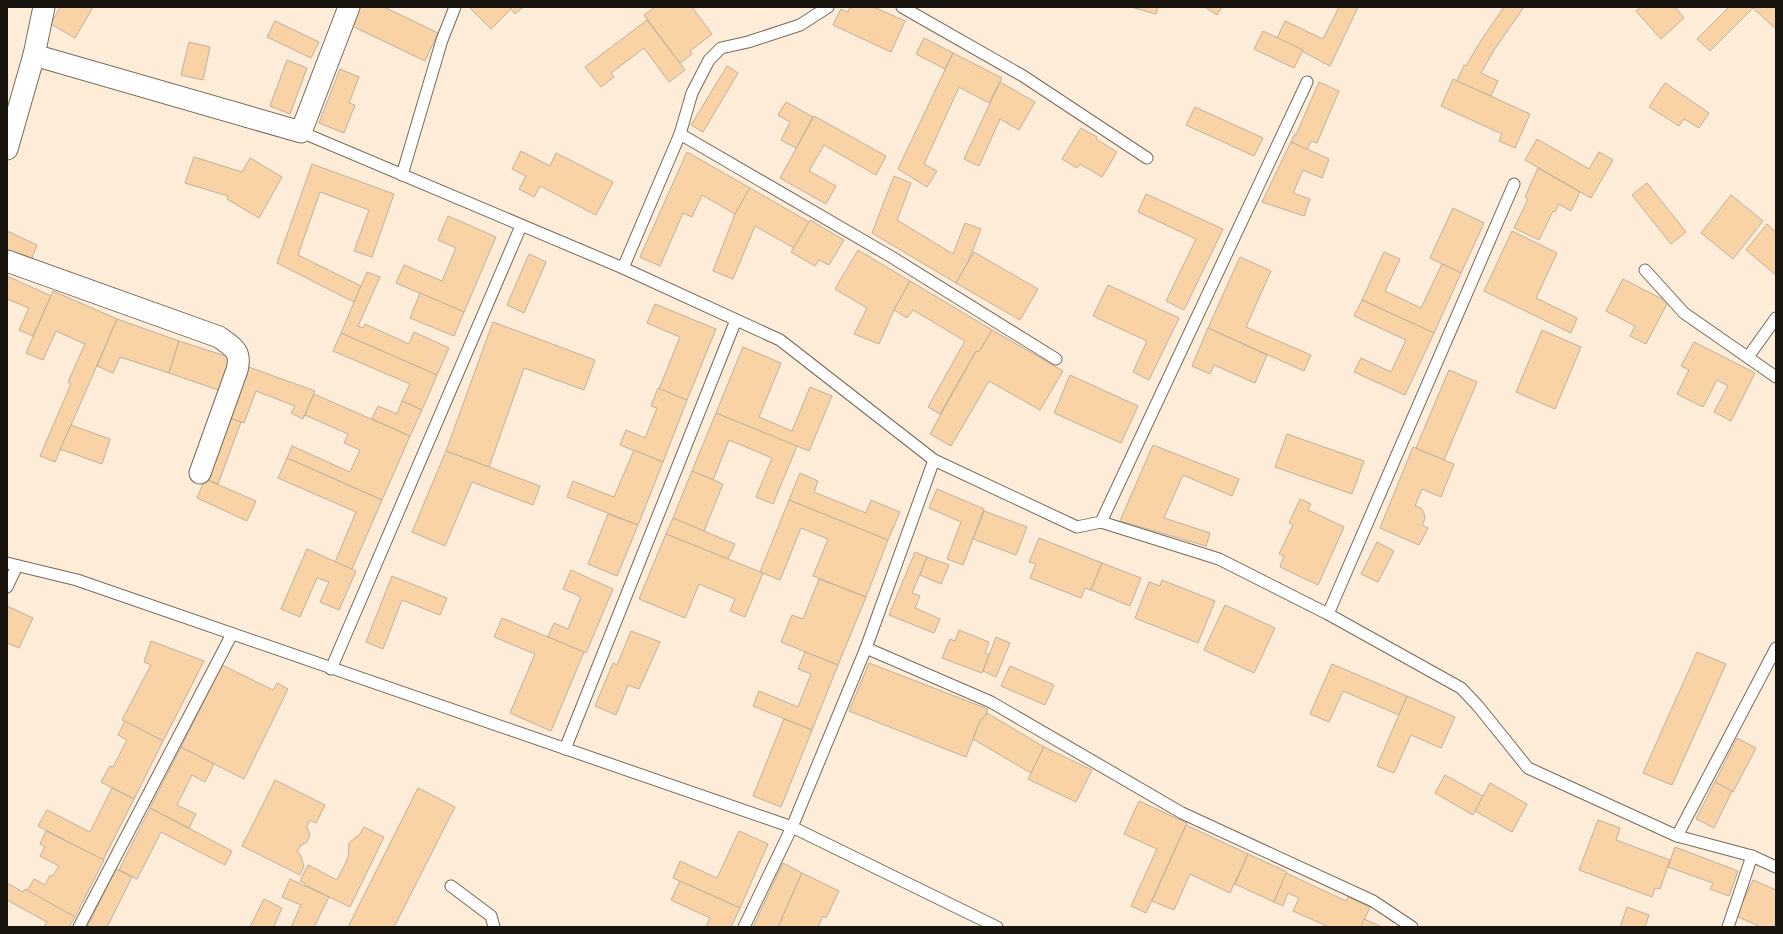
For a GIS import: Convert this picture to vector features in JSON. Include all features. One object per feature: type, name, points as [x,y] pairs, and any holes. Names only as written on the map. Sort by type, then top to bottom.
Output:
[{"type":"street","points":[[7,146],[34,55],[44,7]]},
{"type":"street","points":[[34,55],[301,132],[349,7]]},
{"type":"street","points":[[7,262],[218,337],[235,349],[240,361],[200,473]]},
{"type":"lane","points":[[402,175],[442,40],[455,7]]},
{"type":"lane","points":[[623,268],[680,134],[692,93],[709,60],[721,48],[748,42],[800,25],[828,7]]},
{"type":"lane","points":[[902,7],[1023,76],[1148,158]]},
{"type":"lane","points":[[1101,522],[1307,82]]},
{"type":"lane","points":[[301,132],[623,268],[780,340],[934,460],[1077,527],[1101,522],[1218,559],[1328,614],[1461,688],[1478,706],[1528,768],[1677,836],[1752,856],[1776,867]]},
{"type":"lane","points":[[680,134],[890,256],[1056,359]]},
{"type":"lane","points":[[1328,614],[1514,184]]},
{"type":"lane","points":[[331,669],[521,226]]},
{"type":"lane","points":[[1644,270],[1684,313],[1776,377]]},
{"type":"lane","points":[[1748,357],[1776,318]]},
{"type":"lane","points":[[565,749],[736,320]]},
{"type":"lane","points":[[744,927],[792,827],[866,648],[934,460]]},
{"type":"lane","points":[[7,587],[12,564],[77,580],[792,827],[997,927]]},
{"type":"lane","points":[[79,927],[232,634]]},
{"type":"lane","points":[[866,648],[991,702],[1182,813],[1373,901],[1412,927]]},
{"type":"lane","points":[[1677,836],[1776,648]]},
{"type":"lane","points":[[1728,927],[1752,856]]},
{"type":"lane","points":[[451,886],[491,916],[494,927]]},
{"type":"building","points":[[60,7],[93,7],[75,38],[51,24]]},
{"type":"building","points":[[359,7],[384,7],[438,33],[425,61],[350,25]]},
{"type":"building","points":[[469,7],[509,7],[511,9],[491,29]]},
{"type":"building","points":[[509,7],[523,7],[515,14]]},
{"type":"building","points":[[655,7],[692,7],[712,34],[690,51],[692,54],[680,63],[644,15]]},
{"type":"building","points":[[850,7],[874,7],[905,21],[891,52],[833,25],[841,9],[848,12]]},
{"type":"building","points":[[1131,7],[1158,7],[1156,14]]},
{"type":"building","points":[[1205,7],[1222,7],[1217,15]]},
{"type":"building","points":[[1339,7],[1358,7],[1330,66],[1277,38],[1285,21],[1323,39]]},
{"type":"building","points":[[1504,7],[1524,7],[1494,50],[1481,73],[1498,81],[1491,96],[1457,81],[1464,65],[1466,66],[1480,42]]},
{"type":"building","points":[[1641,7],[1675,7],[1684,18],[1661,39],[1636,11]]},
{"type":"building","points":[[1729,7],[1776,7],[1776,29],[1753,8],[1710,51],[1697,39]]},
{"type":"building","points":[[647,20],[685,70],[669,82],[644,48],[611,73],[614,77],[601,87],[585,67]]},
{"type":"building","points":[[275,21],[319,42],[311,58],[267,37]]},
{"type":"building","points":[[1263,31],[1303,50],[1294,68],[1254,49]]},
{"type":"building","points":[[924,38],[953,53],[945,69],[916,54]]},
{"type":"building","points":[[189,42],[210,47],[203,80],[181,75]]},
{"type":"building","points":[[953,53],[1002,78],[989,103],[959,87],[924,164],[937,171],[927,187],[898,169]]},
{"type":"building","points":[[287,60],[307,68],[290,114],[270,106]]},
{"type":"building","points":[[727,66],[738,73],[703,132],[691,125]]},
{"type":"building","points":[[340,69],[359,77],[349,103],[355,105],[344,133],[319,123]]},
{"type":"building","points":[[1453,79],[1530,114],[1515,148],[1499,141],[1502,134],[1441,106]]},
{"type":"building","points":[[1000,82],[1035,102],[1019,130],[1000,119],[979,166],[964,159]]},
{"type":"building","points":[[1319,82],[1339,91],[1317,143],[1311,141],[1307,150],[1291,142],[1295,134],[1296,135]]},
{"type":"building","points":[[1665,83],[1709,113],[1699,128],[1684,119],[1679,126],[1649,107]]},
{"type":"building","points":[[786,102],[813,117],[796,148],[781,140],[790,122],[778,115]]},
{"type":"building","points":[[1195,107],[1263,138],[1254,156],[1186,125]]},
{"type":"building","points":[[814,116],[886,156],[876,175],[824,145],[809,171],[836,186],[826,204],[780,178]]},
{"type":"building","points":[[1081,128],[1097,137],[1096,139],[1117,152],[1102,177],[1080,164],[1077,168],[1062,159]]},
{"type":"building","points":[[1537,139],[1589,169],[1599,152],[1613,160],[1591,198],[1525,160]]},
{"type":"building","points":[[1291,142],[1329,159],[1322,178],[1303,170],[1293,193],[1310,199],[1304,216],[1262,202]]},
{"type":"building","points":[[521,151],[550,166],[556,153],[613,182],[596,215],[540,186],[534,197],[519,189],[526,176],[512,169]]},
{"type":"building","points":[[687,152],[750,188],[735,214],[702,195],[692,217],[683,213],[660,266],[640,257]]},
{"type":"building","points":[[194,157],[242,172],[250,158],[282,177],[259,218],[227,199],[228,196],[185,183]]},
{"type":"building","points":[[312,164],[394,194],[372,257],[354,251],[369,210],[320,192],[298,255],[361,286],[354,302],[277,263]]},
{"type":"building","points":[[1538,168],[1580,192],[1571,211],[1559,204],[1555,212],[1553,211],[1539,240],[1514,228],[1528,199],[1525,197]]},
{"type":"building","points":[[894,176],[911,183],[897,220],[953,254],[965,223],[981,229],[968,262],[956,283],[872,233]]},
{"type":"building","points":[[1647,183],[1686,232],[1671,244],[1632,195]]},
{"type":"building","points":[[750,188],[809,222],[794,248],[755,226],[733,279],[713,271],[735,214]]},
{"type":"building","points":[[1146,194],[1223,229],[1184,310],[1166,301],[1196,239],[1138,212]]},
{"type":"building","points":[[1731,195],[1763,221],[1733,259],[1701,233]]},
{"type":"building","points":[[1453,208],[1484,223],[1461,273],[1430,258]]},
{"type":"building","points":[[448,216],[496,237],[464,312],[396,283],[404,265],[442,281],[456,248],[438,240]]},
{"type":"building","points":[[810,220],[844,240],[829,265],[819,260],[815,266],[791,252]]},
{"type":"building","points":[[1767,224],[1776,232],[1776,275],[1746,250]]},
{"type":"building","points":[[7,231],[37,245],[32,258],[7,249]]},
{"type":"building","points":[[1512,231],[1557,253],[1536,298],[1577,318],[1571,333],[1484,291]]},
{"type":"building","points":[[858,250],[910,281],[894,310],[879,344],[854,334],[867,308],[835,289]]},
{"type":"building","points":[[974,252],[1038,289],[1020,320],[956,283]]},
{"type":"building","points":[[1384,252],[1400,259],[1385,291],[1421,308],[1442,264],[1461,273],[1434,333],[1362,300]]},
{"type":"building","points":[[529,254],[546,262],[524,313],[507,305]]},
{"type":"building","points":[[1240,257],[1271,271],[1246,327],[1311,355],[1304,371],[1208,328]]},
{"type":"building","points":[[367,272],[380,277],[358,326],[363,328],[365,324],[409,344],[414,332],[449,348],[437,375],[341,333]]},
{"type":"building","points":[[7,276],[51,296],[33,336],[19,330],[29,308],[7,299]]},
{"type":"building","points":[[1623,279],[1668,302],[1646,344],[1630,336],[1635,326],[1606,311]]},
{"type":"building","points":[[910,281],[992,330],[979,352],[976,351],[940,414],[928,407],[965,341],[913,310],[907,318],[894,310]]},
{"type":"building","points":[[1108,285],[1179,318],[1149,380],[1133,372],[1147,341],[1093,316]]},
{"type":"building","points":[[53,291],[117,319],[55,462],[40,456],[71,384],[68,382],[85,344],[56,331],[43,360],[26,353]]},
{"type":"building","points":[[420,293],[464,312],[454,336],[410,318]]},
{"type":"building","points":[[1362,300],[1434,333],[1405,395],[1354,372],[1361,358],[1391,372],[1406,340],[1354,316]]},
{"type":"building","points":[[655,304],[716,329],[687,400],[659,389],[680,337],[647,323]]},
{"type":"building","points":[[117,319],[179,341],[169,373],[120,357],[113,373],[97,366]]},
{"type":"building","points":[[493,322],[595,360],[584,390],[524,368],[489,467],[446,451]]},
{"type":"building","points":[[1208,328],[1267,355],[1255,383],[1214,365],[1210,374],[1192,366]]},
{"type":"building","points":[[992,330],[1063,371],[1040,410],[989,381],[951,446],[930,434],[976,351],[979,352]]},
{"type":"building","points":[[1542,330],[1581,347],[1555,409],[1516,392]]},
{"type":"building","points":[[341,333],[437,375],[422,410],[402,401],[410,384],[333,351]]},
{"type":"building","points":[[179,341],[235,359],[224,392],[169,373]]},
{"type":"building","points":[[1694,342],[1755,373],[1731,421],[1714,412],[1728,386],[1717,380],[1703,407],[1677,394],[1689,370],[1681,366]]},
{"type":"building","points":[[743,347],[781,363],[759,417],[792,431],[810,387],[832,396],[809,451],[716,413]]},
{"type":"building","points":[[243,365],[315,391],[303,419],[291,413],[295,406],[256,391],[244,423],[225,416]]},
{"type":"building","points":[[1449,370],[1477,382],[1444,460],[1416,448]]},
{"type":"building","points":[[1070,375],[1138,406],[1121,443],[1054,413]]},
{"type":"building","points":[[658,388],[687,400],[663,462],[620,445],[626,430],[645,438],[657,408],[651,406]]},
{"type":"building","points":[[314,394],[410,436],[382,500],[287,458],[292,446],[350,472],[360,450],[344,443],[348,434],[305,415]]},
{"type":"building","points":[[402,401],[422,410],[410,436],[372,419],[378,406],[397,414]]},
{"type":"building","points":[[716,413],[797,446],[773,504],[756,497],[772,458],[729,440],[713,480],[692,471]]},
{"type":"building","points":[[227,417],[241,422],[218,484],[205,479]]},
{"type":"building","points":[[71,425],[110,439],[102,464],[60,449]]},
{"type":"building","points":[[1287,434],[1364,461],[1352,494],[1275,467]]},
{"type":"building","points":[[1153,445],[1239,479],[1232,496],[1183,475],[1164,518],[1210,533],[1206,546],[1120,521]]},
{"type":"building","points":[[1413,447],[1454,464],[1441,497],[1422,489],[1415,506],[1421,508],[1424,513],[1425,519],[1422,525],[1428,528],[1419,545],[1380,528]]},
{"type":"building","points":[[634,450],[663,462],[638,525],[567,497],[573,481],[614,497]]},
{"type":"building","points":[[446,451],[540,486],[533,505],[472,482],[445,546],[412,532]]},
{"type":"building","points":[[287,458],[382,500],[352,569],[335,562],[356,512],[278,478]]},
{"type":"building","points":[[692,471],[723,484],[704,531],[673,518]]},
{"type":"building","points":[[800,473],[818,481],[814,492],[866,513],[871,500],[900,512],[888,540],[789,500]]},
{"type":"building","points":[[205,479],[256,501],[247,521],[197,498]]},
{"type":"building","points":[[937,489],[984,509],[963,565],[947,559],[961,522],[929,508]]},
{"type":"building","points":[[1300,499],[1311,504],[1308,510],[1344,527],[1318,585],[1280,567],[1284,556],[1279,554],[1293,525],[1289,523]]},
{"type":"building","points":[[789,500],[888,540],[866,597],[813,576],[828,539],[801,528],[780,580],[760,572]]},
{"type":"building","points":[[984,511],[1027,527],[1016,555],[973,539]]},
{"type":"building","points":[[608,514],[638,525],[617,576],[588,564]]},
{"type":"building","points":[[673,518],[735,544],[728,559],[666,534]]},
{"type":"building","points":[[666,534],[763,573],[745,617],[730,611],[735,599],[699,584],[685,618],[639,599]]},
{"type":"building","points":[[1039,538],[1102,563],[1091,590],[1085,588],[1081,598],[1030,578],[1036,564],[1029,562]]},
{"type":"building","points":[[1377,542],[1394,551],[1378,582],[1361,574]]},
{"type":"building","points":[[307,549],[356,571],[339,610],[320,602],[329,582],[317,578],[300,617],[281,609]]},
{"type":"building","points":[[915,552],[927,557],[912,593],[920,596],[915,608],[940,619],[934,633],[889,615]]},
{"type":"building","points":[[927,557],[949,565],[941,584],[920,575]]},
{"type":"building","points":[[1102,563],[1141,578],[1130,606],[1091,590]]},
{"type":"building","points":[[571,570],[613,589],[586,653],[548,637],[554,623],[568,629],[581,597],[563,589]]},
{"type":"building","points":[[392,576],[447,598],[440,615],[402,600],[383,649],[366,642]]},
{"type":"building","points":[[819,579],[866,597],[838,665],[781,642],[792,615],[803,619]]},
{"type":"building","points":[[1162,580],[1215,601],[1198,643],[1135,618],[1149,582],[1160,586]]},
{"type":"building","points":[[1225,605],[1275,628],[1254,673],[1204,650]]},
{"type":"building","points":[[7,606],[33,618],[19,648],[7,643]]},
{"type":"building","points":[[502,618],[584,652],[551,731],[510,713],[535,654],[494,637]]},
{"type":"building","points":[[959,630],[989,642],[985,653],[989,655],[982,673],[942,658],[950,639],[955,641]]},
{"type":"building","points":[[631,631],[660,642],[639,689],[628,685],[616,715],[595,706],[613,663],[617,665]]},
{"type":"building","points":[[996,637],[1010,643],[996,677],[983,671]]},
{"type":"building","points":[[151,641],[204,661],[163,741],[122,720],[151,665],[144,662]]},
{"type":"building","points":[[805,652],[838,665],[812,730],[753,706],[759,691],[798,707],[811,674],[798,669]]},
{"type":"building","points":[[1697,652],[1726,664],[1672,785],[1643,773]]},
{"type":"building","points":[[869,663],[988,709],[985,716],[979,723],[966,757],[849,711]]},
{"type":"building","points":[[1332,664],[1407,696],[1399,715],[1343,691],[1329,722],[1310,714]]},
{"type":"building","points":[[222,665],[273,690],[277,683],[288,689],[244,779],[181,747]]},
{"type":"building","points":[[1010,666],[1054,685],[1045,705],[1001,686]]},
{"type":"building","points":[[1407,696],[1455,717],[1441,748],[1411,735],[1394,773],[1377,766]]},
{"type":"building","points":[[987,713],[1044,747],[1031,773],[973,739],[979,723]]},
{"type":"building","points":[[784,719],[812,730],[781,807],[753,796]]},
{"type":"building","points":[[125,721],[163,741],[134,799],[101,782],[110,766],[113,767],[127,740],[118,735]]},
{"type":"building","points":[[1737,738],[1756,748],[1733,792],[1715,782]]},
{"type":"building","points":[[181,747],[214,764],[205,782],[192,775],[177,805],[196,814],[189,828],[150,808]]},
{"type":"building","points":[[1044,747],[1092,770],[1076,802],[1028,779]]},
{"type":"building","points":[[1445,775],[1483,796],[1473,815],[1435,793]]},
{"type":"building","points":[[275,780],[325,805],[316,823],[310,820],[306,828],[308,829],[310,835],[307,842],[300,846],[297,852],[300,854],[304,866],[300,875],[242,846]]},
{"type":"building","points":[[1715,782],[1732,791],[1714,828],[1696,819]]},
{"type":"building","points":[[1490,783],[1527,804],[1512,832],[1475,811]]},
{"type":"building","points":[[112,788],[134,799],[103,860],[38,826],[47,810],[90,832]]},
{"type":"building","points":[[418,788],[455,807],[394,927],[348,927]]},
{"type":"building","points":[[1139,801],[1187,823],[1146,913],[1131,906],[1157,849],[1124,834]]},
{"type":"building","points":[[150,808],[232,851],[225,865],[161,832],[137,879],[119,870]]},
{"type":"building","points":[[1598,820],[1620,828],[1616,840],[1670,860],[1660,889],[1655,888],[1652,897],[1579,870]]},
{"type":"building","points":[[1186,825],[1248,854],[1230,893],[1190,874],[1174,910],[1152,901]]},
{"type":"building","points":[[364,827],[384,837],[350,907],[305,885],[305,883],[300,881],[308,865],[337,880],[348,858],[349,843],[360,834]]},
{"type":"building","points":[[46,831],[104,860],[75,917],[27,891],[34,879],[45,885],[50,875],[52,877],[59,866],[40,856],[45,847],[40,844]]},
{"type":"building","points":[[739,831],[768,844],[740,908],[673,878],[680,861],[717,878]]},
{"type":"building","points":[[1675,847],[1738,871],[1729,896],[1710,889],[1713,883],[1668,867]]},
{"type":"building","points":[[1248,854],[1287,872],[1274,902],[1235,884]]},
{"type":"building","points":[[783,863],[802,873],[778,927],[753,927]]},
{"type":"building","points":[[116,869],[132,877],[107,927],[87,927]]},
{"type":"building","points":[[802,873],[839,891],[826,918],[823,916],[818,927],[778,927]]},
{"type":"building","points":[[1286,873],[1346,901],[1348,897],[1370,907],[1361,927],[1329,927],[1293,911],[1299,898],[1288,893],[1283,906],[1274,902]]},
{"type":"building","points":[[290,879],[329,897],[314,927],[291,927],[301,905],[282,897]]},
{"type":"building","points":[[1753,880],[1776,890],[1776,927],[1761,927],[1736,916]]},
{"type":"building","points":[[680,881],[740,908],[731,927],[706,927],[710,918],[671,900]]},
{"type":"building","points":[[7,883],[23,892],[25,889],[75,917],[69,927],[44,927],[47,922],[7,900]]},
{"type":"building","points":[[264,899],[282,908],[274,926],[277,927],[250,927]]},
{"type":"building","points":[[1627,907],[1649,915],[1645,927],[1620,927]]},
{"type":"building","points":[[1364,919],[1382,927],[1361,927]]}]
